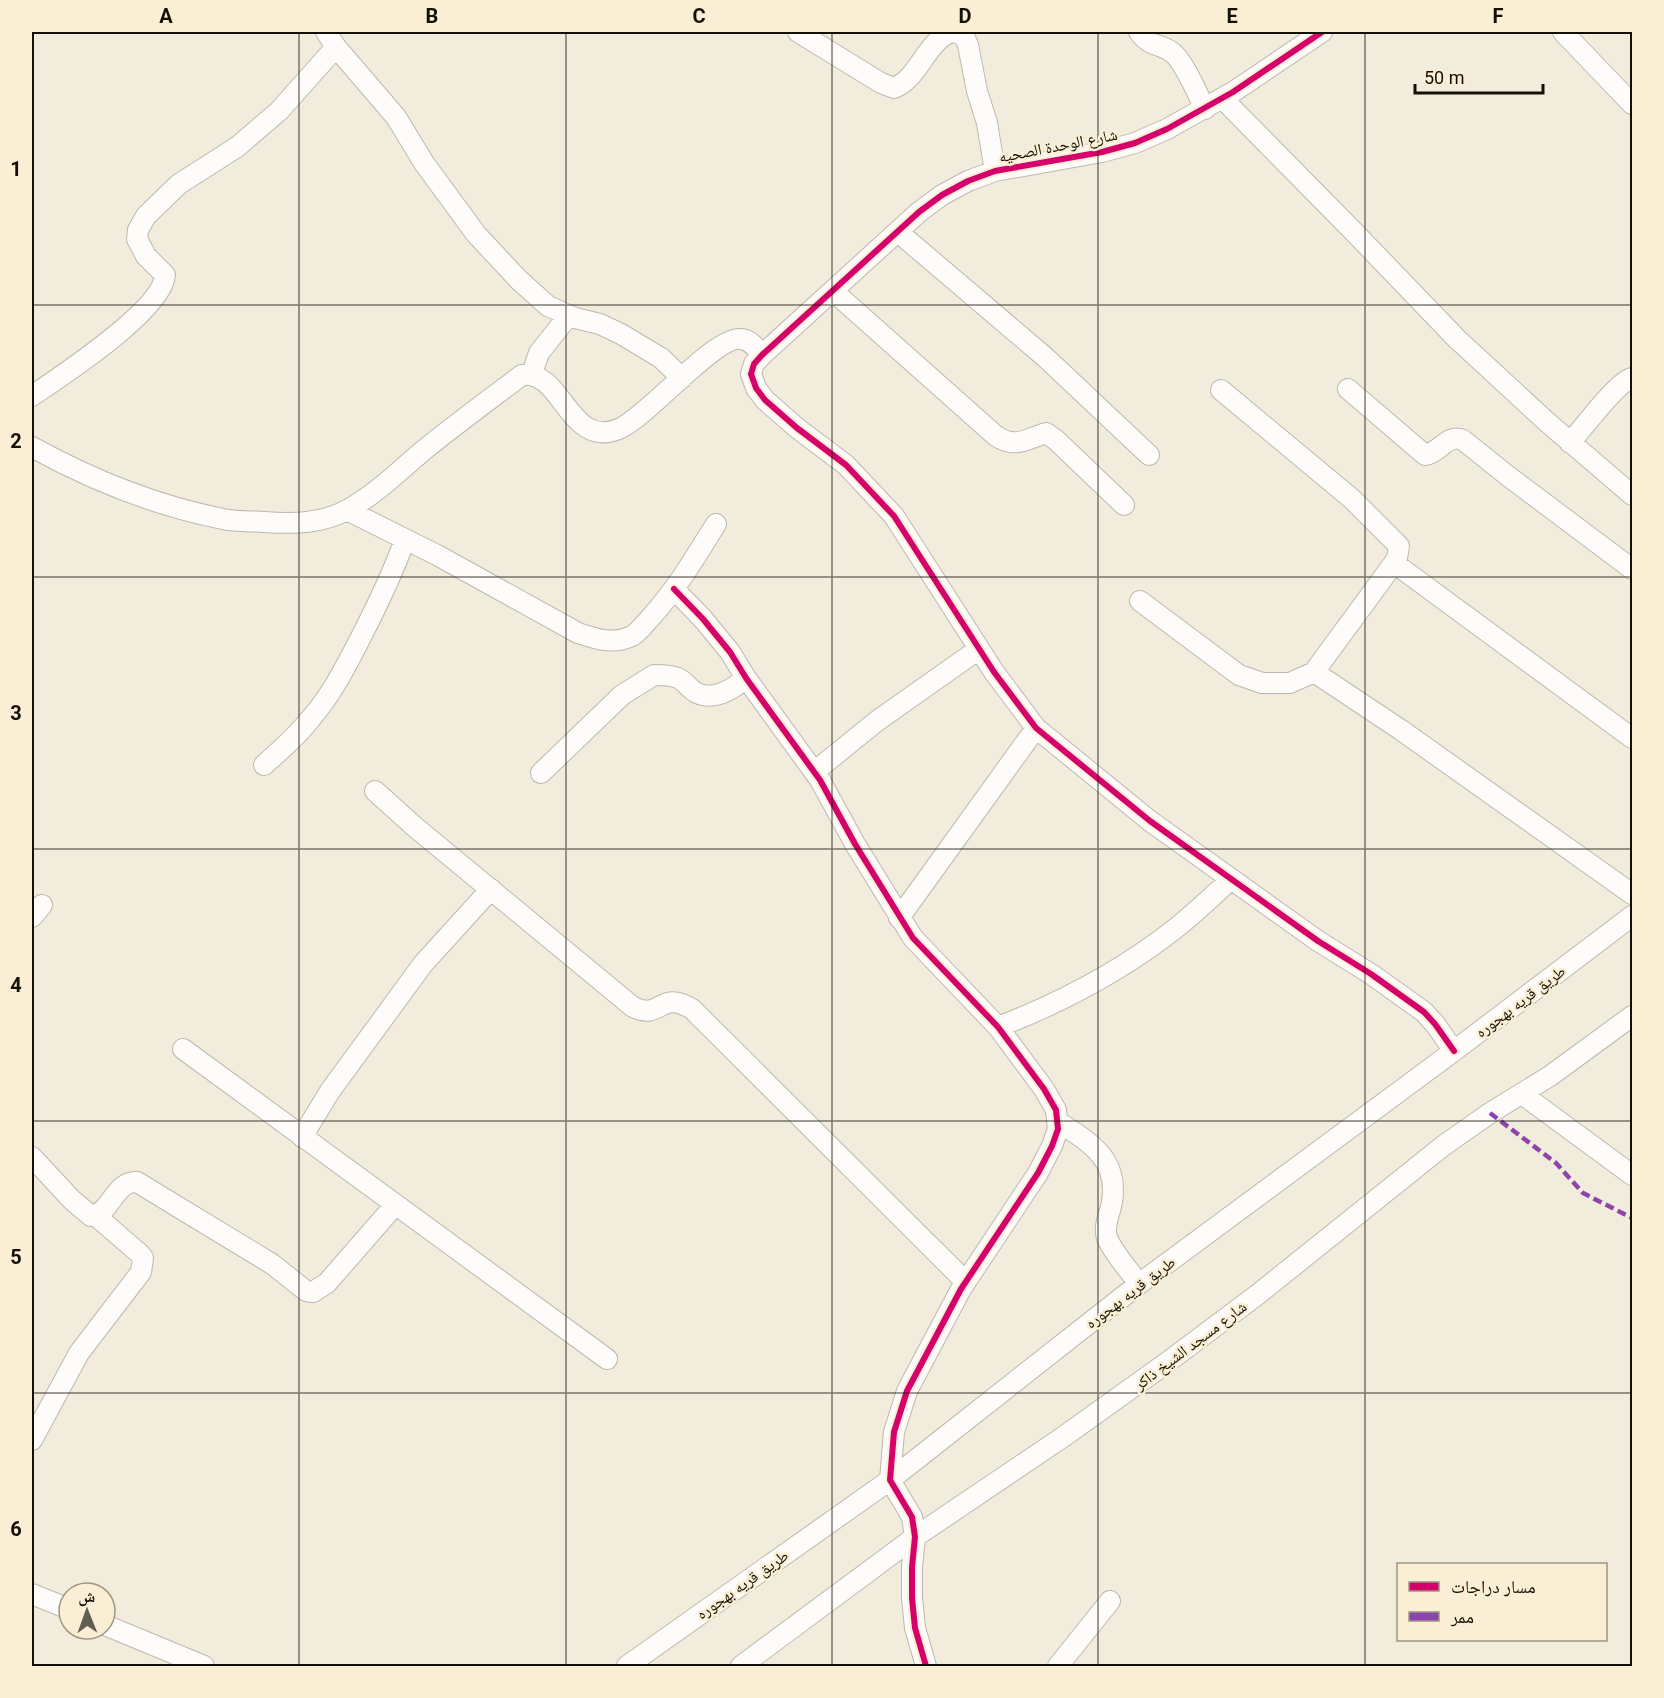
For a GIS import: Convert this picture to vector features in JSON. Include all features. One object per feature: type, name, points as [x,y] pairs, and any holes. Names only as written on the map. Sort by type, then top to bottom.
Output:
[{"type":"street","points":[[798,32],[862,73],[894,88],[904,84],[940,39],[953,32],[964,36],[987,123],[995,171]]},
{"type":"street","points":[[1139,32],[1151,44],[1165,48],[1178,58],[1213,104],[1355,233],[1457,339],[1570,443],[1632,495]]},
{"type":"street","points":[[1563,32],[1632,104]]},
{"type":"street","name":"شارع الوحدة الصحيه","points":[[762,355],[919,213],[942,195],[968,181],[995,171],[1102,152],[1135,143],[1213,104],[1311,35]]},
{"type":"street","points":[[32,396],[89,356],[132,321],[159,293],[165,283],[165,275],[146,256],[137,240],[138,230],[146,216],[179,184],[237,147],[279,111],[331,39],[396,117],[424,163],[476,234],[519,280],[548,306],[600,324],[621,334],[662,358],[682,378]]},
{"type":"street","points":[[898,232],[1045,357],[1149,455]]},
{"type":"street","points":[[834,292],[996,436],[1005,442],[1018,443],[1046,433],[1124,505]]},
{"type":"street","points":[[532,373],[539,353],[569,315]]},
{"type":"street","points":[[32,447],[63,464],[181,509],[225,519],[300,523],[324,519],[347,510],[366,498],[467,415],[522,375],[532,373],[543,378],[582,425],[606,432],[630,423],[704,358],[731,339],[742,339],[752,343],[762,355],[754,364],[751,374],[756,388],[765,400],[796,428],[846,465],[894,516],[979,649],[1036,728],[1150,821],[1318,941],[1371,974],[1424,1012],[1454,1051]]},
{"type":"street","points":[[1570,443],[1613,393],[1627,379],[1632,378]]},
{"type":"street","points":[[1348,389],[1425,455],[1450,439],[1463,440],[1632,569]]},
{"type":"street","points":[[1140,601],[1239,675],[1262,682],[1290,683],[1314,672],[1394,563],[1399,552],[1397,543],[1352,499],[1221,390]]},
{"type":"street","points":[[347,510],[578,633],[600,640],[614,641],[633,635],[674,589],[716,524]]},
{"type":"street","points":[[264,765],[298,733],[330,694],[367,626],[397,562],[405,539]]},
{"type":"street","points":[[1394,563],[1632,738]]},
{"type":"street","points":[[674,589],[704,619],[730,652],[746,678],[814,772],[913,938],[998,1027],[1044,1089],[1056,1110],[1058,1129],[1052,1146],[1038,1173],[966,1282],[907,1391],[894,1432],[892,1484],[912,1517],[915,1537],[912,1598],[915,1628],[926,1666]]},
{"type":"street","points":[[814,772],[877,721],[979,649]]},
{"type":"street","points":[[1314,672],[1401,730],[1632,894]]},
{"type":"street","points":[[541,773],[622,695],[654,675],[678,678],[696,693],[705,695],[720,693],[736,686],[746,678]]},
{"type":"street","points":[[899,918],[1036,728]]},
{"type":"street","points":[[375,791],[415,827],[633,1007],[643,1012],[650,1012],[671,1001],[680,1002],[692,1009],[966,1282]]},
{"type":"street","points":[[998,1027],[1035,1013],[1146,950],[1176,928],[1231,879]]},
{"type":"street","points":[[302,1137],[330,1091],[423,964],[491,889]]},
{"type":"street","name":"طريق قريه بهجوره","points":[[627,1666],[892,1484],[1139,1284],[1632,916]]},
{"type":"street","name":"شارع مسجد الشيخ ذاكر","points":[[741,1666],[915,1537],[1063,1437],[1165,1364],[1443,1146],[1490,1113],[1550,1076],[1632,1016]]},
{"type":"street","points":[[183,1049],[607,1359]]},
{"type":"street","points":[[1522,1094],[1632,1174]]},
{"type":"street","points":[[1057,1121],[1083,1138],[1103,1156],[1110,1167],[1113,1181],[1112,1203],[1106,1223],[1107,1237],[1139,1284]]},
{"type":"street","points":[[32,1157],[84,1211],[91,1216],[96,1216],[143,1258],[141,1272],[79,1353],[32,1440]]},
{"type":"street","points":[[96,1216],[127,1184],[137,1182],[272,1264],[306,1291],[313,1292],[327,1283],[394,1205]]},
{"type":"street","points":[[32,1594],[57,1604]]},
{"type":"street","points":[[1058,1666],[1110,1601]]},
{"type":"street","points":[[117,1630],[204,1666]]},
{"type":"marked path","points":[[1490,1113],[1556,1163],[1583,1193],[1632,1218]]},
{"type":"cycle path","points":[[1322,32],[1233,92],[1167,129],[1135,143],[1102,152],[995,171],[968,181],[942,195],[919,212],[762,355],[754,364],[751,374],[756,388],[765,400],[797,428],[846,465],[894,516],[994,672],[1036,728],[1150,821],[1318,941],[1371,974],[1424,1012],[1454,1051]]},
{"type":"cycle path","points":[[674,589],[730,652],[746,678],[820,780],[855,844],[913,938],[998,1027],[1044,1089],[1056,1110],[1058,1129],[1052,1146],[1038,1173],[961,1289],[907,1391],[894,1432],[890,1480],[912,1517],[915,1537],[912,1598],[915,1628],[926,1666]]}]
